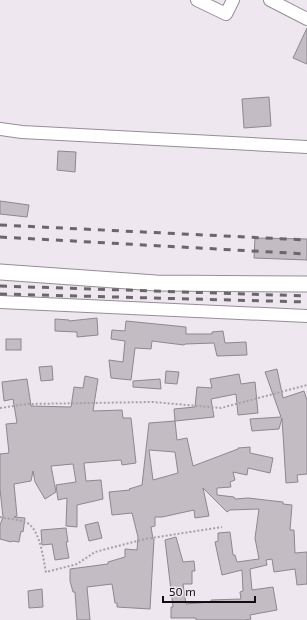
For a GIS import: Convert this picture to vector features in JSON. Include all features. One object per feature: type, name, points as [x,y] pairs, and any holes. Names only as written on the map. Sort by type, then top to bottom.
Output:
[{"type":"main road","points":[[0,272],[156,283],[307,284]]},
{"type":"street","points":[[197,0],[226,14],[233,0]]},
{"type":"street","points":[[270,0],[307,19]]},
{"type":"street","points":[[0,128],[30,132],[307,147]]},
{"type":"street","points":[[0,302],[307,316]]},
{"type":"path","points":[[0,408],[27,404],[153,402],[221,408],[307,385]]},
{"type":"path","points":[[0,517],[26,522],[34,531],[41,545],[46,572],[77,564],[95,552],[145,538],[222,528]]},
{"type":"building","points":[[307,28],[307,64],[293,58]]},
{"type":"building","points":[[269,97],[271,126],[244,128],[242,99]]},
{"type":"building","points":[[58,151],[76,152],[75,172],[57,170]]},
{"type":"building","points":[[0,201],[29,205],[27,217],[0,214]]},
{"type":"building","points":[[255,238],[307,239],[307,260],[254,258]]},
{"type":"building","points":[[97,318],[98,335],[77,337],[77,332],[55,331],[55,319],[69,321]]},
{"type":"building","points":[[126,321],[186,327],[186,334],[212,334],[212,332],[223,331],[225,343],[246,342],[247,355],[217,356],[214,343],[184,345],[152,341],[151,349],[135,348],[131,380],[111,378],[109,360],[123,362],[125,341],[111,339],[112,330],[125,331]]},
{"type":"building","points":[[6,339],[21,339],[21,350],[6,350]]},
{"type":"building","points":[[52,366],[53,380],[41,381],[39,367]]},
{"type":"building","points":[[277,369],[283,398],[304,391],[307,400],[307,474],[297,475],[298,482],[286,483],[282,418],[279,429],[252,431],[250,419],[281,417],[265,372]]},
{"type":"building","points":[[166,371],[179,372],[177,384],[165,383]]},
{"type":"building","points":[[239,374],[241,384],[255,382],[258,413],[238,415],[236,394],[211,399],[214,417],[175,421],[174,409],[195,407],[197,387],[212,388],[210,379]]},
{"type":"building","points":[[85,376],[98,379],[93,411],[122,410],[123,418],[131,418],[136,463],[122,465],[121,460],[84,463],[86,481],[101,480],[103,499],[77,505],[77,527],[66,526],[67,498],[58,500],[56,485],[76,482],[73,464],[51,466],[56,492],[45,499],[35,482],[33,471],[31,481],[14,484],[17,516],[14,517],[25,518],[23,532],[21,531],[19,542],[11,542],[0,539],[0,525],[3,517],[0,489],[0,454],[9,453],[6,424],[17,423],[13,399],[4,401],[2,382],[27,379],[31,406],[71,407],[74,387],[83,388]]},
{"type":"building","points":[[160,379],[161,389],[133,387],[133,381]]},
{"type":"building","points":[[175,421],[177,440],[187,438],[193,466],[238,448],[250,447],[250,453],[273,458],[270,473],[248,468],[247,475],[233,472],[235,480],[230,482],[231,487],[217,488],[217,495],[234,497],[235,499],[248,498],[283,502],[283,504],[292,505],[290,530],[294,530],[295,553],[307,552],[307,584],[297,585],[295,569],[274,572],[272,559],[266,560],[267,565],[250,569],[252,590],[273,587],[277,610],[250,615],[251,619],[245,620],[196,620],[196,618],[171,618],[171,607],[173,607],[165,540],[176,537],[183,562],[194,561],[195,571],[192,571],[192,584],[183,584],[186,604],[211,602],[211,600],[241,599],[240,592],[243,591],[242,570],[222,575],[215,542],[218,541],[218,533],[230,532],[233,555],[235,555],[237,562],[259,559],[255,538],[259,509],[230,510],[227,512],[203,488],[209,516],[195,518],[194,510],[162,517],[155,517],[155,526],[151,527],[154,539],[150,609],[117,607],[112,584],[87,587],[90,620],[77,620],[75,592],[73,592],[70,581],[70,569],[108,564],[108,562],[125,557],[125,549],[137,550],[138,537],[132,513],[112,515],[109,492],[130,490],[129,489],[142,485],[149,423]],"holes":[[[149,450],[175,452],[178,473],[153,480]]]},
{"type":"building","points":[[98,522],[102,538],[89,541],[85,525]]},
{"type":"building","points":[[66,528],[68,542],[66,542],[69,558],[55,560],[52,544],[42,545],[41,530]]},
{"type":"building","points":[[42,589],[43,607],[29,608],[28,591]]},
{"type":"railway","points":[[0,225],[307,240]]},
{"type":"railway","points":[[0,237],[307,254]]},
{"type":"railway","points":[[0,286],[307,296]]},
{"type":"railway","points":[[0,294],[307,302]]}]
